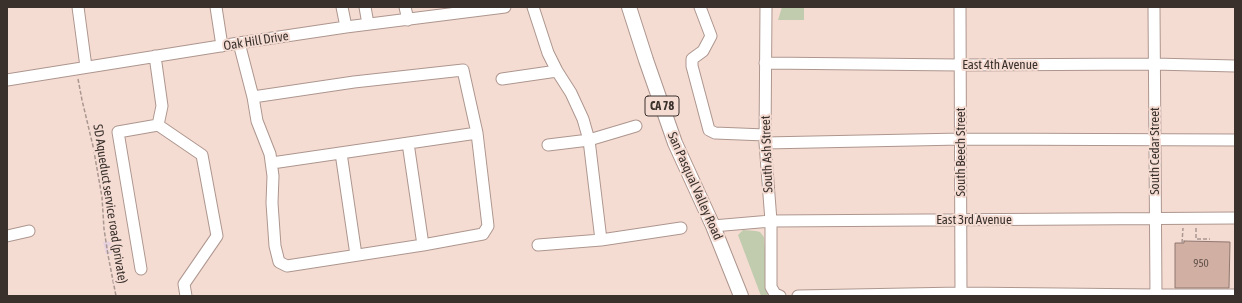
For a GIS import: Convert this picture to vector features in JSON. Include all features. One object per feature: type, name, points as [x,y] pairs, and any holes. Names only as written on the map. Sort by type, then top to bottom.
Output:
[{"type":"main road","name":"San Pasqual Valley Road","points":[[629,7],[675,143],[713,226],[741,296]]},
{"type":"street","points":[[78,7],[81,67]]},
{"type":"street","points":[[216,7],[222,46]]},
{"type":"street","points":[[342,7],[346,27]]},
{"type":"street","points":[[365,7],[368,24]]},
{"type":"street","points":[[405,7],[408,20]]},
{"type":"street","name":"Oak Hill Drive","points":[[7,80],[81,67],[346,27],[505,7]]},
{"type":"street","points":[[533,7],[548,53],[556,71],[571,93],[583,119],[589,140],[602,240]]},
{"type":"street","points":[[700,7],[711,36],[703,51],[692,59],[692,66],[710,130],[715,133],[753,135],[765,139],[1235,140]]},
{"type":"street","name":"South Ash Street","points":[[766,7],[765,139],[771,221],[770,287],[775,294],[780,296]]},
{"type":"street","name":"South Beech Street","points":[[960,7],[961,295]]},
{"type":"street","name":"South Cedar Street","points":[[1154,7],[1156,296]]},
{"type":"street","points":[[238,43],[253,97],[257,121],[272,163],[272,203],[275,246],[279,262],[287,266],[423,245],[483,234],[488,226],[477,133],[463,70],[354,82],[253,97]]},
{"type":"street","points":[[155,56],[162,106],[158,125]]},
{"type":"street","name":"East 4th Avenue","points":[[765,63],[960,66],[1154,64],[1235,66]]},
{"type":"street","points":[[502,79],[556,71]]},
{"type":"street","points":[[141,269],[118,132],[158,125],[202,154],[217,236],[184,284],[186,296]]},
{"type":"street","points":[[548,145],[589,140],[636,126]]},
{"type":"street","points":[[272,163],[477,133]]},
{"type":"street","points":[[408,144],[423,245]]},
{"type":"street","points":[[341,153],[356,255]]},
{"type":"street","name":"East 3rd Avenue","points":[[713,226],[771,221],[1235,218]]},
{"type":"street","points":[[538,245],[602,240],[681,228]]},
{"type":"street","points":[[7,236],[29,231]]},
{"type":"street","points":[[798,296],[1235,295]]},
{"type":"path","name":"SD Aqueduct service road (private)","points":[[81,67],[82,100],[93,146],[102,198],[108,255],[116,296]]},
{"type":"path","points":[[1182,243],[1183,226]]},
{"type":"path","points":[[1196,226],[1196,239],[1210,240]]},
{"type":"shaded area","points":[[118,241],[120,253],[106,254],[103,242]]},
{"type":"green space","points":[[782,7],[804,7],[804,20],[778,20]]},
{"type":"green space","points":[[743,230],[760,232],[764,237],[767,296],[761,296],[738,235]]},
{"type":"building","points":[[1184,241],[1230,242],[1229,288],[1175,288],[1175,243],[1184,243]]}]
